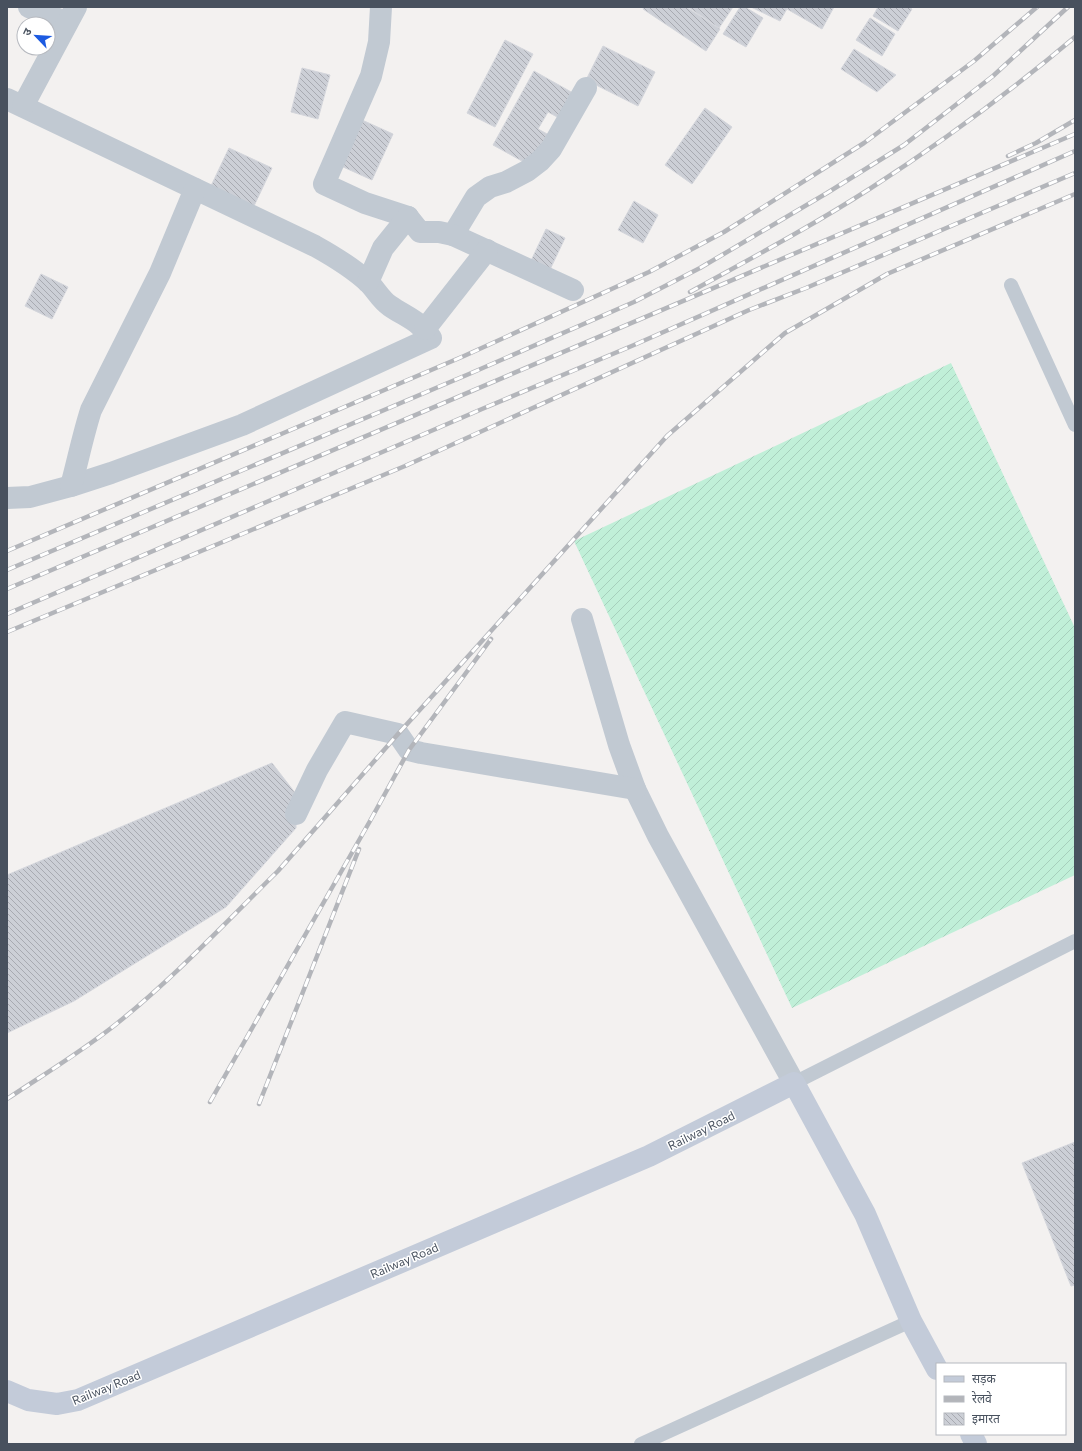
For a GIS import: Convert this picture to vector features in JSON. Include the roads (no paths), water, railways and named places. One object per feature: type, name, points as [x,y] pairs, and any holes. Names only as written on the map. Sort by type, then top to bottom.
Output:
[{"type":"street","points":[[7,498],[30,497],[71,486],[242,425],[430,338],[425,329],[418,323],[388,305],[368,282],[333,256],[315,246],[15,103],[72,15],[29,7]]},
{"type":"street","points":[[381,7],[379,42],[371,76],[324,184],[365,203],[408,217],[420,232],[439,232],[453,235],[573,290]]},
{"type":"street","points":[[453,235],[476,197],[490,187],[506,182],[527,171],[551,150],[586,88]]},
{"type":"street","points":[[71,486],[85,427],[91,410],[160,273],[195,189]]},
{"type":"street","points":[[368,282],[383,248],[408,217]]},
{"type":"street","points":[[425,329],[487,250]]},
{"type":"street","points":[[582,619],[619,746],[635,789],[658,836],[865,1214],[911,1321],[936,1367]]},
{"type":"street","points":[[296,814],[317,770],[345,722],[398,734],[409,750],[421,753],[635,789]]},
{"type":"street","name":"Railway Road","points":[[7,1391],[28,1400],[57,1404],[78,1400],[649,1156],[794,1083]]},
{"type":"street","points":[[972,1435],[976,1444]]},
{"type":"lane","points":[[1011,285],[1075,425]]},
{"type":"lane","points":[[794,1083],[1075,941]]},
{"type":"lane","points":[[641,1444],[911,1321]]},
{"type":"railway","points":[[7,551],[464,356],[649,272],[724,232],[864,143],[974,61],[1037,7]]},
{"type":"railway","points":[[7,570],[469,374],[634,302],[700,268],[827,193],[904,145],[993,76],[1068,7]]},
{"type":"railway","points":[[690,292],[804,229],[897,171],[950,135],[1001,97],[1075,37]]},
{"type":"railway","points":[[1008,156],[1036,143],[1075,120]]},
{"type":"railway","points":[[7,589],[1075,134]]},
{"type":"railway","points":[[7,614],[634,345],[1075,151]]},
{"type":"railway","points":[[7,632],[405,466],[749,310],[806,288],[1075,173]]},
{"type":"railway","points":[[7,1099],[75,1054],[115,1025],[157,989],[198,950],[278,871],[398,734],[667,436],[785,333],[887,274],[1075,194]]},
{"type":"railway","points":[[210,1102],[409,750],[491,639]]},
{"type":"railway","points":[[259,1104],[359,849]]}]
